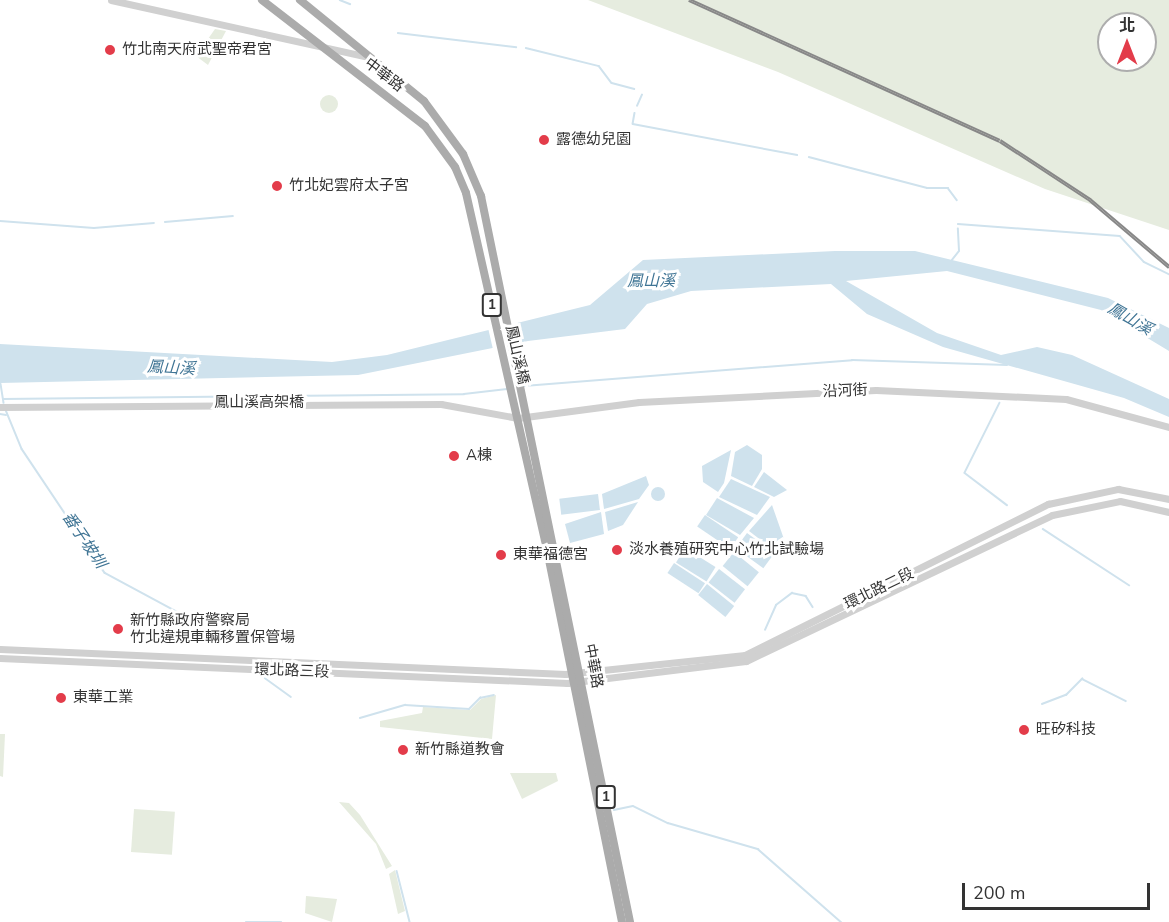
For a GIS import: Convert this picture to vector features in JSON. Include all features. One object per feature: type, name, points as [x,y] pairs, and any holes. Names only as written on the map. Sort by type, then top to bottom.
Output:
[{"type":"main road","name":"中華路","points":[[262,0],[425,126],[455,167],[466,193]]},
{"type":"main road","name":"中華路","points":[[300,0],[373,58],[449,131],[481,196]]},
{"type":"main road","name":"鳳山溪橋","points":[[466,193],[518,418]]},
{"type":"main road","name":"鳳山溪橋","points":[[481,196],[530,415]]},
{"type":"main road","name":"中華路","points":[[530,415],[630,922]]},
{"type":"main road","name":"中華路","points":[[518,418],[622,922]]},
{"type":"street","points":[[111,0],[318,43],[373,58]]},
{"type":"street","name":"沿河街","points":[[518,418],[639,402],[876,390],[1066,399],[1169,427]]},
{"type":"street","name":"鳳山溪高架橋","points":[[0,406],[441,404],[518,418]]},
{"type":"street","name":"環北路二段","points":[[582,677],[745,654],[1048,504],[1118,489],[1169,499]]},
{"type":"street","name":"環北路二段","points":[[582,677],[746,661],[1052,515],[1120,501],[1169,512]]},
{"type":"street","name":"環北路三段","points":[[0,649],[571,678]]},
{"type":"street","name":"環北路三段","points":[[0,658],[582,677]]},
{"type":"shaded area","points":[[588,0],[1169,0],[1169,230],[1045,189],[778,72]]},
{"type":"shaded area","points":[[215,29],[226,31],[208,65],[196,56]]},
{"type":"shaded area","points":[[329,95],[335,98],[338,104],[335,110],[329,113],[323,110],[320,104],[323,98]]},
{"type":"shaded area","points":[[496,695],[492,739],[380,727],[380,721],[422,713],[423,707],[470,710],[481,699]]},
{"type":"shaded area","points":[[0,734],[5,734],[3,777],[0,776]]},
{"type":"shaded area","points":[[510,773],[556,773],[558,781],[522,799]]},
{"type":"shaded area","points":[[339,802],[349,803],[360,815],[392,866],[386,869],[376,844]]},
{"type":"shaded area","points":[[134,809],[175,812],[172,855],[131,852]]},
{"type":"shaded area","points":[[395,870],[405,911],[398,914],[389,874]]},
{"type":"shaded area","points":[[306,896],[337,899],[332,922],[305,913]]},
{"type":"water","name":"鳳山溪","points":[[835,251],[915,251],[1108,298],[1169,328],[1169,351],[1101,310],[947,271],[846,281],[937,333],[1001,355],[1037,347],[1072,355],[1169,399],[1169,417],[1124,398],[943,347],[867,314],[831,284],[691,291],[647,304],[625,329],[528,341],[358,375],[0,383],[0,344],[332,362],[387,355],[590,305],[643,260]]},
{"type":"water","points":[[747,445],[762,455],[762,469],[752,486],[731,476],[735,452]]},
{"type":"water","points":[[731,450],[724,483],[718,492],[703,482],[702,466]]},
{"type":"water","points":[[764,472],[787,490],[774,497],[754,487]]},
{"type":"water","points":[[646,476],[649,485],[639,499],[604,509],[602,494]]},
{"type":"water","points":[[731,479],[770,497],[757,515],[719,497]]},
{"type":"water","points":[[658,487],[663,489],[665,494],[663,499],[658,501],[653,499],[651,494],[653,489]]},
{"type":"water","points":[[598,494],[600,510],[561,515],[559,499]]},
{"type":"water","points":[[717,498],[754,518],[740,535],[706,515]]},
{"type":"water","points":[[638,502],[623,525],[608,531],[605,512]]},
{"type":"water","points":[[772,505],[785,542],[775,551],[749,531]]},
{"type":"water","points":[[601,512],[604,534],[570,543],[565,524]]},
{"type":"water","points":[[705,515],[738,537],[730,549],[697,527]]},
{"type":"water","points":[[747,533],[775,553],[763,568],[736,548]]},
{"type":"water","points":[[685,548],[716,567],[707,581],[676,562]]},
{"type":"water","points":[[734,552],[759,572],[748,586],[723,566]]},
{"type":"water","points":[[674,563],[705,583],[698,593],[667,573]]},
{"type":"water","points":[[719,569],[745,589],[735,603],[709,582]]},
{"type":"water","points":[[707,584],[734,606],[725,617],[698,595]]},
{"type":"pier","points":[[517,320],[523,345],[494,352],[488,327]]},
{"type":"waterway","points":[[340,0],[350,4]]},
{"type":"waterway","points":[[398,33],[516,47]]},
{"type":"waterway","points":[[526,48],[599,66],[612,83],[634,89]]},
{"type":"waterway","points":[[637,106],[642,95]]},
{"type":"waterway","points":[[635,113],[633,124],[797,155]]},
{"type":"waterway","points":[[809,157],[927,188],[948,188],[957,200]]},
{"type":"waterway","points":[[165,222],[233,216]]},
{"type":"waterway","points":[[0,221],[94,228],[154,223]]},
{"type":"waterway","points":[[958,224],[1120,236],[1144,262],[1169,274]]},
{"type":"waterway","points":[[952,260],[959,251],[958,229]]},
{"type":"waterway","points":[[524,386],[852,360],[1007,365]]},
{"type":"waterway","points":[[1,384],[4,403]]},
{"type":"waterway","points":[[3,399],[464,394],[507,389]]},
{"type":"waterway","points":[[1000,403],[965,473],[1007,505]]},
{"type":"waterway","name":"番子坡圳","points":[[6,410],[22,449],[105,573],[181,614],[207,643]]},
{"type":"waterway","points":[[0,414],[6,415]]},
{"type":"waterway","points":[[1043,529],[1129,585]]},
{"type":"waterway","points":[[765,630],[776,605],[792,593],[806,596],[813,607]]},
{"type":"waterway","name":"番子坡圳","points":[[265,678],[291,697]]},
{"type":"waterway","points":[[1042,704],[1066,695],[1082,679],[1126,701]]},
{"type":"waterway","points":[[360,718],[405,705],[469,709],[480,698],[494,695]]},
{"type":"waterway","points":[[614,810],[633,806],[668,823],[758,849],[841,922]]},
{"type":"waterway","name":"番子坡圳","points":[[397,871],[410,922]]},
{"type":"waterway","points":[[246,922],[281,922]]},
{"type":"railway","points":[[689,0],[1000,141],[1090,200],[1169,267]]},
{"type":"place","name":"竹北南天府武聖帝君宮","points":[[110,50]]},
{"type":"place","name":"露德幼兒園","points":[[544,140]]},
{"type":"place","name":"竹北妃雲府太子宮","points":[[277,186]]},
{"type":"place","name":"A棟","points":[[454,456]]},
{"type":"place","name":"淡水養殖研究中心竹北試驗場","points":[[617,550]]},
{"type":"place","name":"東華福德宮","points":[[501,555]]},
{"type":"place","name":"新竹縣政府警察局 竹北違規車輛移置保管場","points":[[118,629]]},
{"type":"place","name":"東華工業","points":[[61,698]]},
{"type":"place","name":"旺矽科技","points":[[1024,730]]},
{"type":"place","name":"新竹縣道教會","points":[[403,750]]}]
